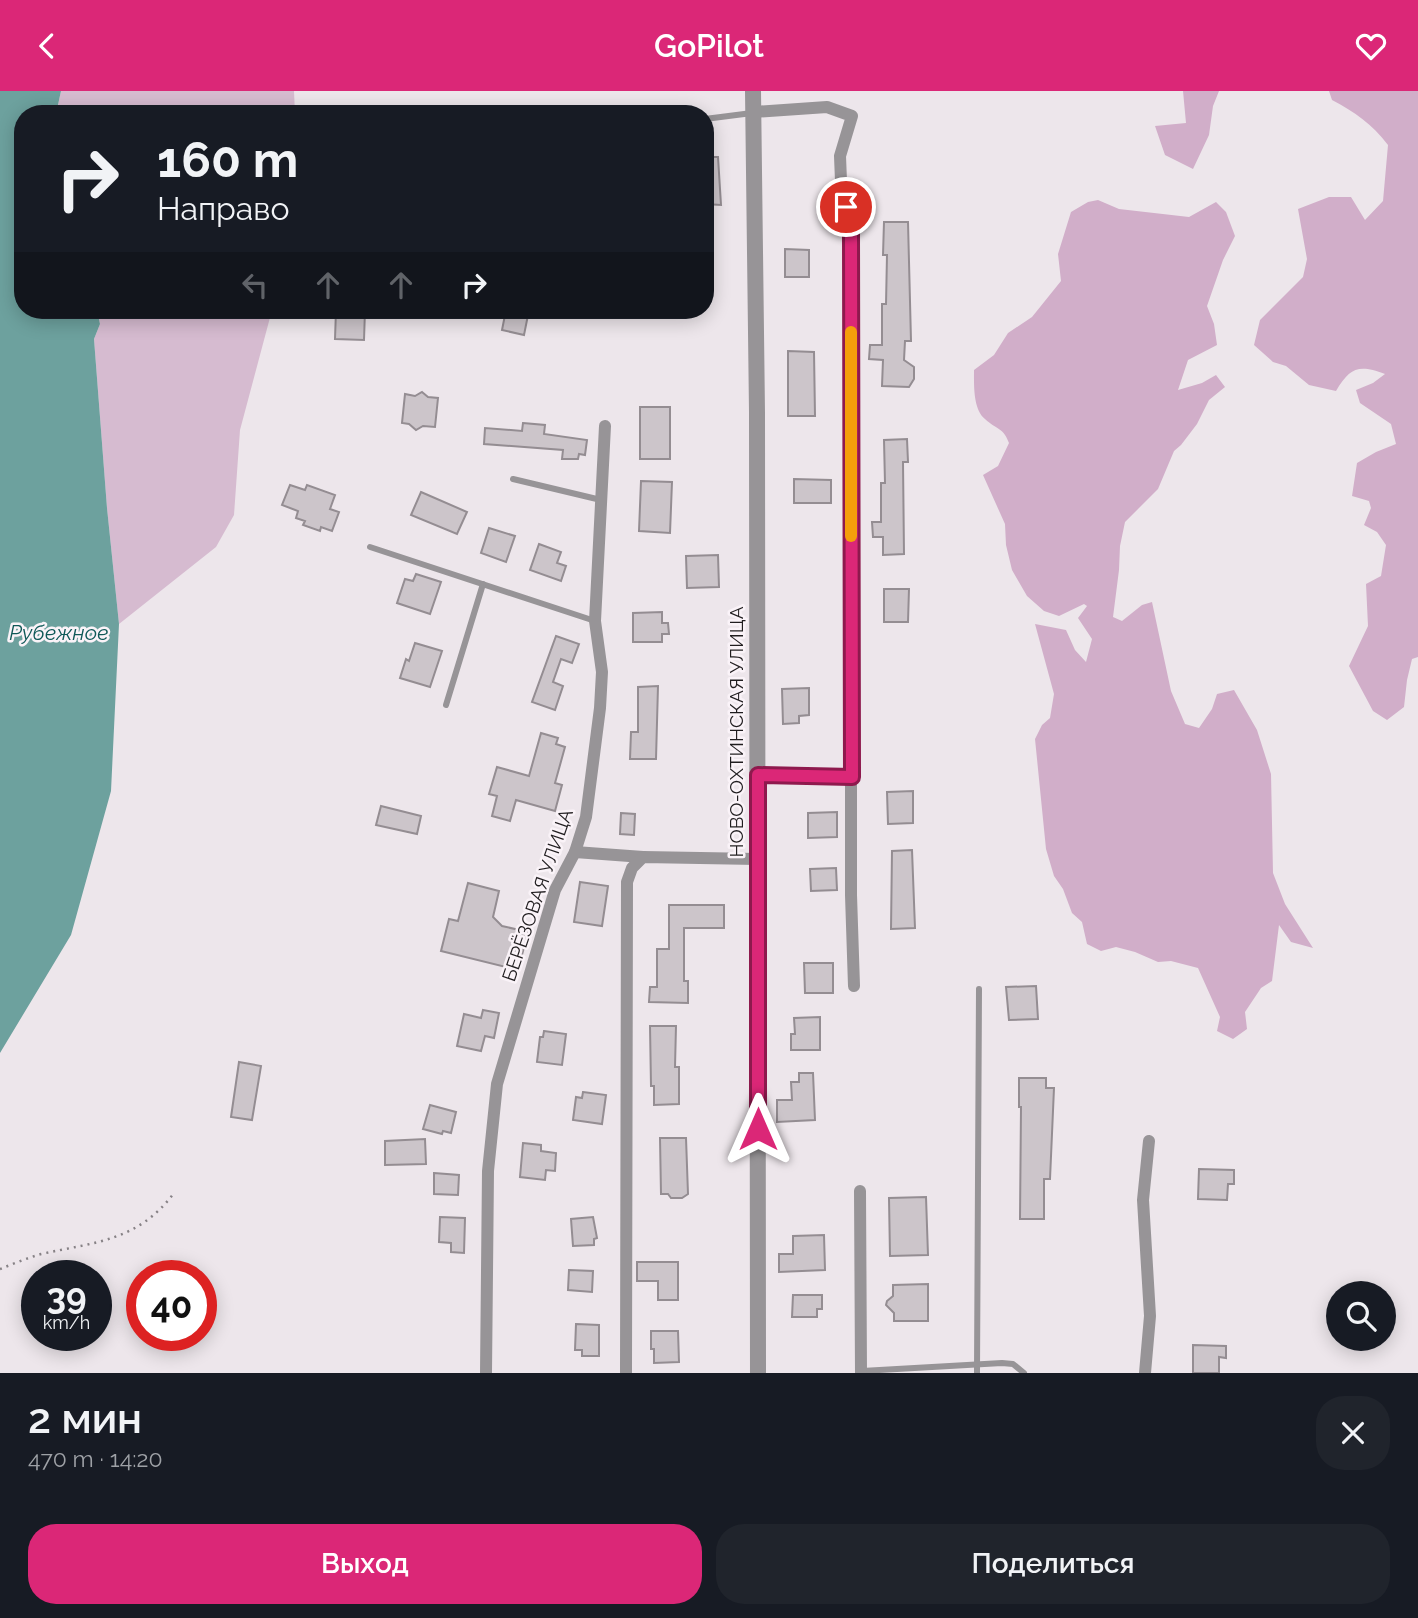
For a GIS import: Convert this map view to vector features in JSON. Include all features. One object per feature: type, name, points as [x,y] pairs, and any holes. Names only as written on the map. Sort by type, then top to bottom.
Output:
[{"type":"street","name":"НОВО-ОХТИНСКАЯ УЛИЦА","points":[[753,91],[758,775],[758,1373]]},
{"type":"street","points":[[754,113],[827,107],[852,116],[840,156],[841,181],[851,233],[851,895],[854,986]]},
{"type":"street","name":"БЕРЁЗОВАЯ УЛИЦА","points":[[486,1373],[488,1171],[497,1084],[555,890],[575,852],[586,817],[600,708],[602,672],[595,621],[605,426]]},
{"type":"street","points":[[575,852],[643,857],[757,859]]},
{"type":"street","points":[[626,1373],[627,882],[632,868],[643,857]]},
{"type":"street","points":[[1145,1373],[1150,1316],[1143,1200],[1149,1141]]},
{"type":"street","points":[[860,1191],[861,1372]]},
{"type":"lane","points":[[714,118],[754,113]]},
{"type":"lane","points":[[513,479],[601,500]]},
{"type":"lane","points":[[370,547],[595,621]]},
{"type":"lane","points":[[446,705],[483,584]]},
{"type":"lane","points":[[758,775],[852,777]]},
{"type":"lane","points":[[977,1373],[979,989]]},
{"type":"lane","points":[[861,1372],[1013,1364],[1024,1373]]},
{"type":"path","points":[[0,1269],[37,1255],[116,1238],[141,1225],[161,1210],[174,1193]]},
{"type":"shaded area","points":[[61,91],[294,91],[295,105],[58,105]]},
{"type":"shaded area","points":[[1183,91],[1219,91],[1213,106],[1209,135],[1193,169],[1165,155],[1155,126],[1186,123]]},
{"type":"shaded area","points":[[1329,91],[1418,91],[1418,657],[1412,659],[1404,707],[1387,720],[1373,711],[1349,666],[1368,626],[1366,584],[1381,576],[1386,545],[1377,532],[1364,525],[1371,508],[1369,501],[1352,496],[1357,463],[1396,444],[1391,424],[1360,403],[1356,390],[1385,374],[1368,369],[1356,370],[1346,377],[1336,391],[1309,385],[1286,366],[1273,362],[1254,345],[1260,320],[1303,277],[1307,259],[1298,209],[1329,197],[1351,197],[1365,220],[1383,201],[1388,145],[1363,119],[1332,100]]},
{"type":"shaded area","points":[[1098,200],[1119,209],[1189,217],[1216,202],[1226,212],[1235,236],[1223,260],[1207,306],[1214,324],[1217,345],[1188,360],[1178,390],[1202,383],[1216,375],[1225,387],[1209,400],[1197,424],[1174,451],[1158,489],[1125,522],[1113,617],[1122,621],[1142,605],[1152,602],[1171,691],[1185,724],[1199,728],[1212,709],[1217,694],[1234,690],[1257,730],[1271,774],[1273,873],[1285,904],[1313,948],[1291,942],[1279,925],[1272,981],[1261,988],[1245,1012],[1247,1029],[1233,1039],[1217,1031],[1220,1017],[1198,968],[1171,961],[1158,962],[1116,947],[1101,951],[1087,944],[1082,922],[1072,913],[1063,889],[1054,876],[1046,849],[1035,739],[1042,725],[1050,718],[1054,694],[1035,624],[1066,630],[1075,650],[1086,662],[1092,639],[1078,618],[1087,606],[1084,604],[1059,616],[1044,611],[1027,596],[1012,570],[1006,545],[1005,524],[983,475],[998,466],[1009,443],[1002,431],[985,419],[978,409],[974,370],[994,355],[1008,333],[1032,317],[1061,281],[1058,254],[1071,212],[1088,202]]},
{"type":"shaded area","points":[[99,319],[270,319],[240,430],[234,515],[216,547],[119,624],[94,339],[100,324]]},
{"type":"water","name":"Рубежное","points":[[0,91],[61,91],[58,105],[14,105],[14,319],[99,319],[100,324],[94,339],[119,624],[111,791],[71,935],[0,1053]]},
{"type":"building","points":[[714,157],[718,157],[721,205],[714,205]]},
{"type":"building","points":[[884,222],[908,222],[911,341],[905,341],[904,360],[914,367],[914,379],[909,387],[882,386],[883,360],[869,359],[870,345],[882,345],[882,304],[886,304],[887,255],[883,255]]},
{"type":"building","points":[[785,249],[809,250],[809,277],[785,277]]},
{"type":"building","points":[[336,319],[365,319],[364,340],[335,339]]},
{"type":"building","points":[[504,319],[527,319],[524,335],[502,330]]},
{"type":"building","points":[[788,351],[814,352],[815,416],[788,416]]},
{"type":"building","points":[[422,392],[428,397],[438,398],[435,427],[423,426],[416,430],[409,424],[402,423],[405,394],[415,396]]},
{"type":"building","points":[[640,407],[670,407],[670,459],[640,459]]},
{"type":"building","points":[[523,423],[545,425],[544,434],[587,440],[585,455],[579,454],[578,459],[562,459],[563,450],[484,444],[485,428],[522,431]]},
{"type":"building","points":[[907,439],[908,462],[903,462],[904,554],[883,555],[883,537],[873,537],[872,522],[881,522],[881,483],[885,483],[884,440]]},
{"type":"building","points":[[794,479],[831,480],[831,503],[794,503]]},
{"type":"building","points":[[641,481],[672,482],[670,533],[639,531]]},
{"type":"building","points":[[290,485],[305,490],[307,485],[335,495],[330,509],[339,512],[332,531],[321,527],[320,531],[303,525],[305,521],[296,518],[298,511],[282,505]]},
{"type":"building","points":[[421,492],[467,512],[457,534],[411,515]]},
{"type":"building","points":[[489,528],[515,536],[506,562],[481,553]]},
{"type":"building","points":[[539,544],[561,552],[557,563],[566,566],[561,581],[530,570]]},
{"type":"building","points":[[718,555],[719,587],[687,588],[686,556]]},
{"type":"building","points":[[416,574],[441,582],[430,614],[397,603],[405,579],[413,581]]},
{"type":"building","points":[[884,589],[909,589],[908,622],[884,622]]},
{"type":"building","points":[[662,612],[662,623],[668,623],[669,634],[662,634],[662,642],[633,642],[633,613]]},
{"type":"building","points":[[556,636],[579,644],[572,663],[561,659],[553,682],[563,686],[555,710],[532,702]]},
{"type":"building","points":[[415,643],[442,651],[430,687],[400,678]]},
{"type":"building","points":[[658,686],[656,759],[630,759],[631,732],[638,732],[638,687]]},
{"type":"building","points":[[809,688],[809,715],[799,716],[799,723],[783,724],[782,689]]},
{"type":"building","points":[[541,733],[558,738],[556,744],[565,747],[555,783],[562,785],[555,811],[516,800],[510,821],[492,816],[497,796],[489,794],[497,767],[529,776]]},
{"type":"building","points":[[913,791],[913,823],[888,824],[887,792]]},
{"type":"building","points":[[381,806],[421,816],[417,834],[376,825]]},
{"type":"building","points":[[837,812],[837,837],[808,838],[808,813]]},
{"type":"building","points":[[621,813],[635,814],[634,835],[620,834]]},
{"type":"building","points":[[912,850],[915,928],[891,929],[892,851]]},
{"type":"building","points":[[836,868],[837,890],[811,891],[810,869]]},
{"type":"building","points":[[580,882],[608,886],[602,926],[574,922]]},
{"type":"building","points":[[468,883],[499,891],[493,917],[502,926],[528,932],[518,970],[441,951],[449,919],[458,921]]},
{"type":"building","points":[[669,905],[724,905],[724,928],[684,928],[684,981],[688,981],[688,1003],[649,1002],[650,987],[657,987],[657,949],[669,949]]},
{"type":"building","points":[[804,963],[833,963],[833,993],[805,993]]},
{"type":"building","points":[[1036,986],[1038,1019],[1009,1020],[1006,987]]},
{"type":"building","points":[[483,1010],[499,1013],[494,1038],[485,1036],[481,1051],[457,1046],[464,1014],[481,1018]]},
{"type":"building","points":[[820,1017],[820,1050],[791,1050],[791,1034],[795,1034],[794,1018]]},
{"type":"building","points":[[650,1026],[676,1026],[675,1067],[679,1067],[679,1104],[654,1105]]},
{"type":"building","points":[[544,1031],[566,1034],[562,1065],[537,1062],[540,1037],[543,1037]]},
{"type":"building","points":[[239,1062],[261,1066],[252,1120],[231,1117]]},
{"type":"building","points":[[799,1073],[813,1073],[815,1120],[777,1122],[777,1100],[792,1100],[791,1082],[799,1082]]},
{"type":"building","points":[[1019,1078],[1046,1078],[1046,1088],[1054,1088],[1050,1179],[1044,1179],[1044,1219],[1020,1219]]},
{"type":"building","points":[[583,1092],[606,1095],[602,1124],[573,1120],[576,1097],[582,1098]]},
{"type":"building","points":[[430,1105],[456,1112],[451,1133],[443,1131],[442,1134],[423,1129]]},
{"type":"building","points":[[660,1138],[686,1138],[688,1194],[682,1198],[661,1194]]},
{"type":"building","points":[[425,1139],[426,1164],[385,1165],[385,1141]]},
{"type":"building","points":[[523,1143],[541,1145],[541,1151],[556,1153],[555,1171],[546,1170],[545,1180],[520,1177]]},
{"type":"building","points":[[1199,1169],[1234,1170],[1234,1184],[1228,1184],[1227,1200],[1198,1199]]},
{"type":"building","points":[[434,1173],[459,1175],[458,1195],[434,1194]]},
{"type":"building","points":[[926,1197],[928,1255],[890,1256],[889,1198]]},
{"type":"building","points":[[440,1217],[465,1218],[464,1253],[451,1252],[451,1243],[439,1242]]},
{"type":"building","points":[[593,1217],[597,1238],[594,1239],[594,1245],[573,1246],[571,1219]]},
{"type":"building","points":[[824,1235],[825,1270],[779,1272],[779,1254],[793,1254],[793,1236]]},
{"type":"building","points":[[637,1262],[678,1262],[678,1300],[658,1300],[658,1281],[637,1281]]},
{"type":"building","points":[[569,1270],[593,1271],[592,1292],[568,1290]]},
{"type":"building","points":[[928,1284],[928,1321],[894,1321],[894,1313],[886,1305],[893,1296],[893,1285]]},
{"type":"building","points":[[793,1295],[822,1295],[822,1309],[817,1309],[817,1317],[792,1317]]},
{"type":"building","points":[[576,1324],[599,1325],[599,1356],[582,1356],[582,1350],[575,1350]]},
{"type":"building","points":[[651,1331],[678,1331],[679,1362],[654,1363]]},
{"type":"building","points":[[1193,1345],[1226,1346],[1226,1358],[1219,1357],[1219,1373],[1193,1373]]},
{"type":"slow traffic","points":[[851,332],[851,536]]},
{"type":"route","points":[[758,1129],[758,775],[852,777],[851,233],[846,207]]}]
